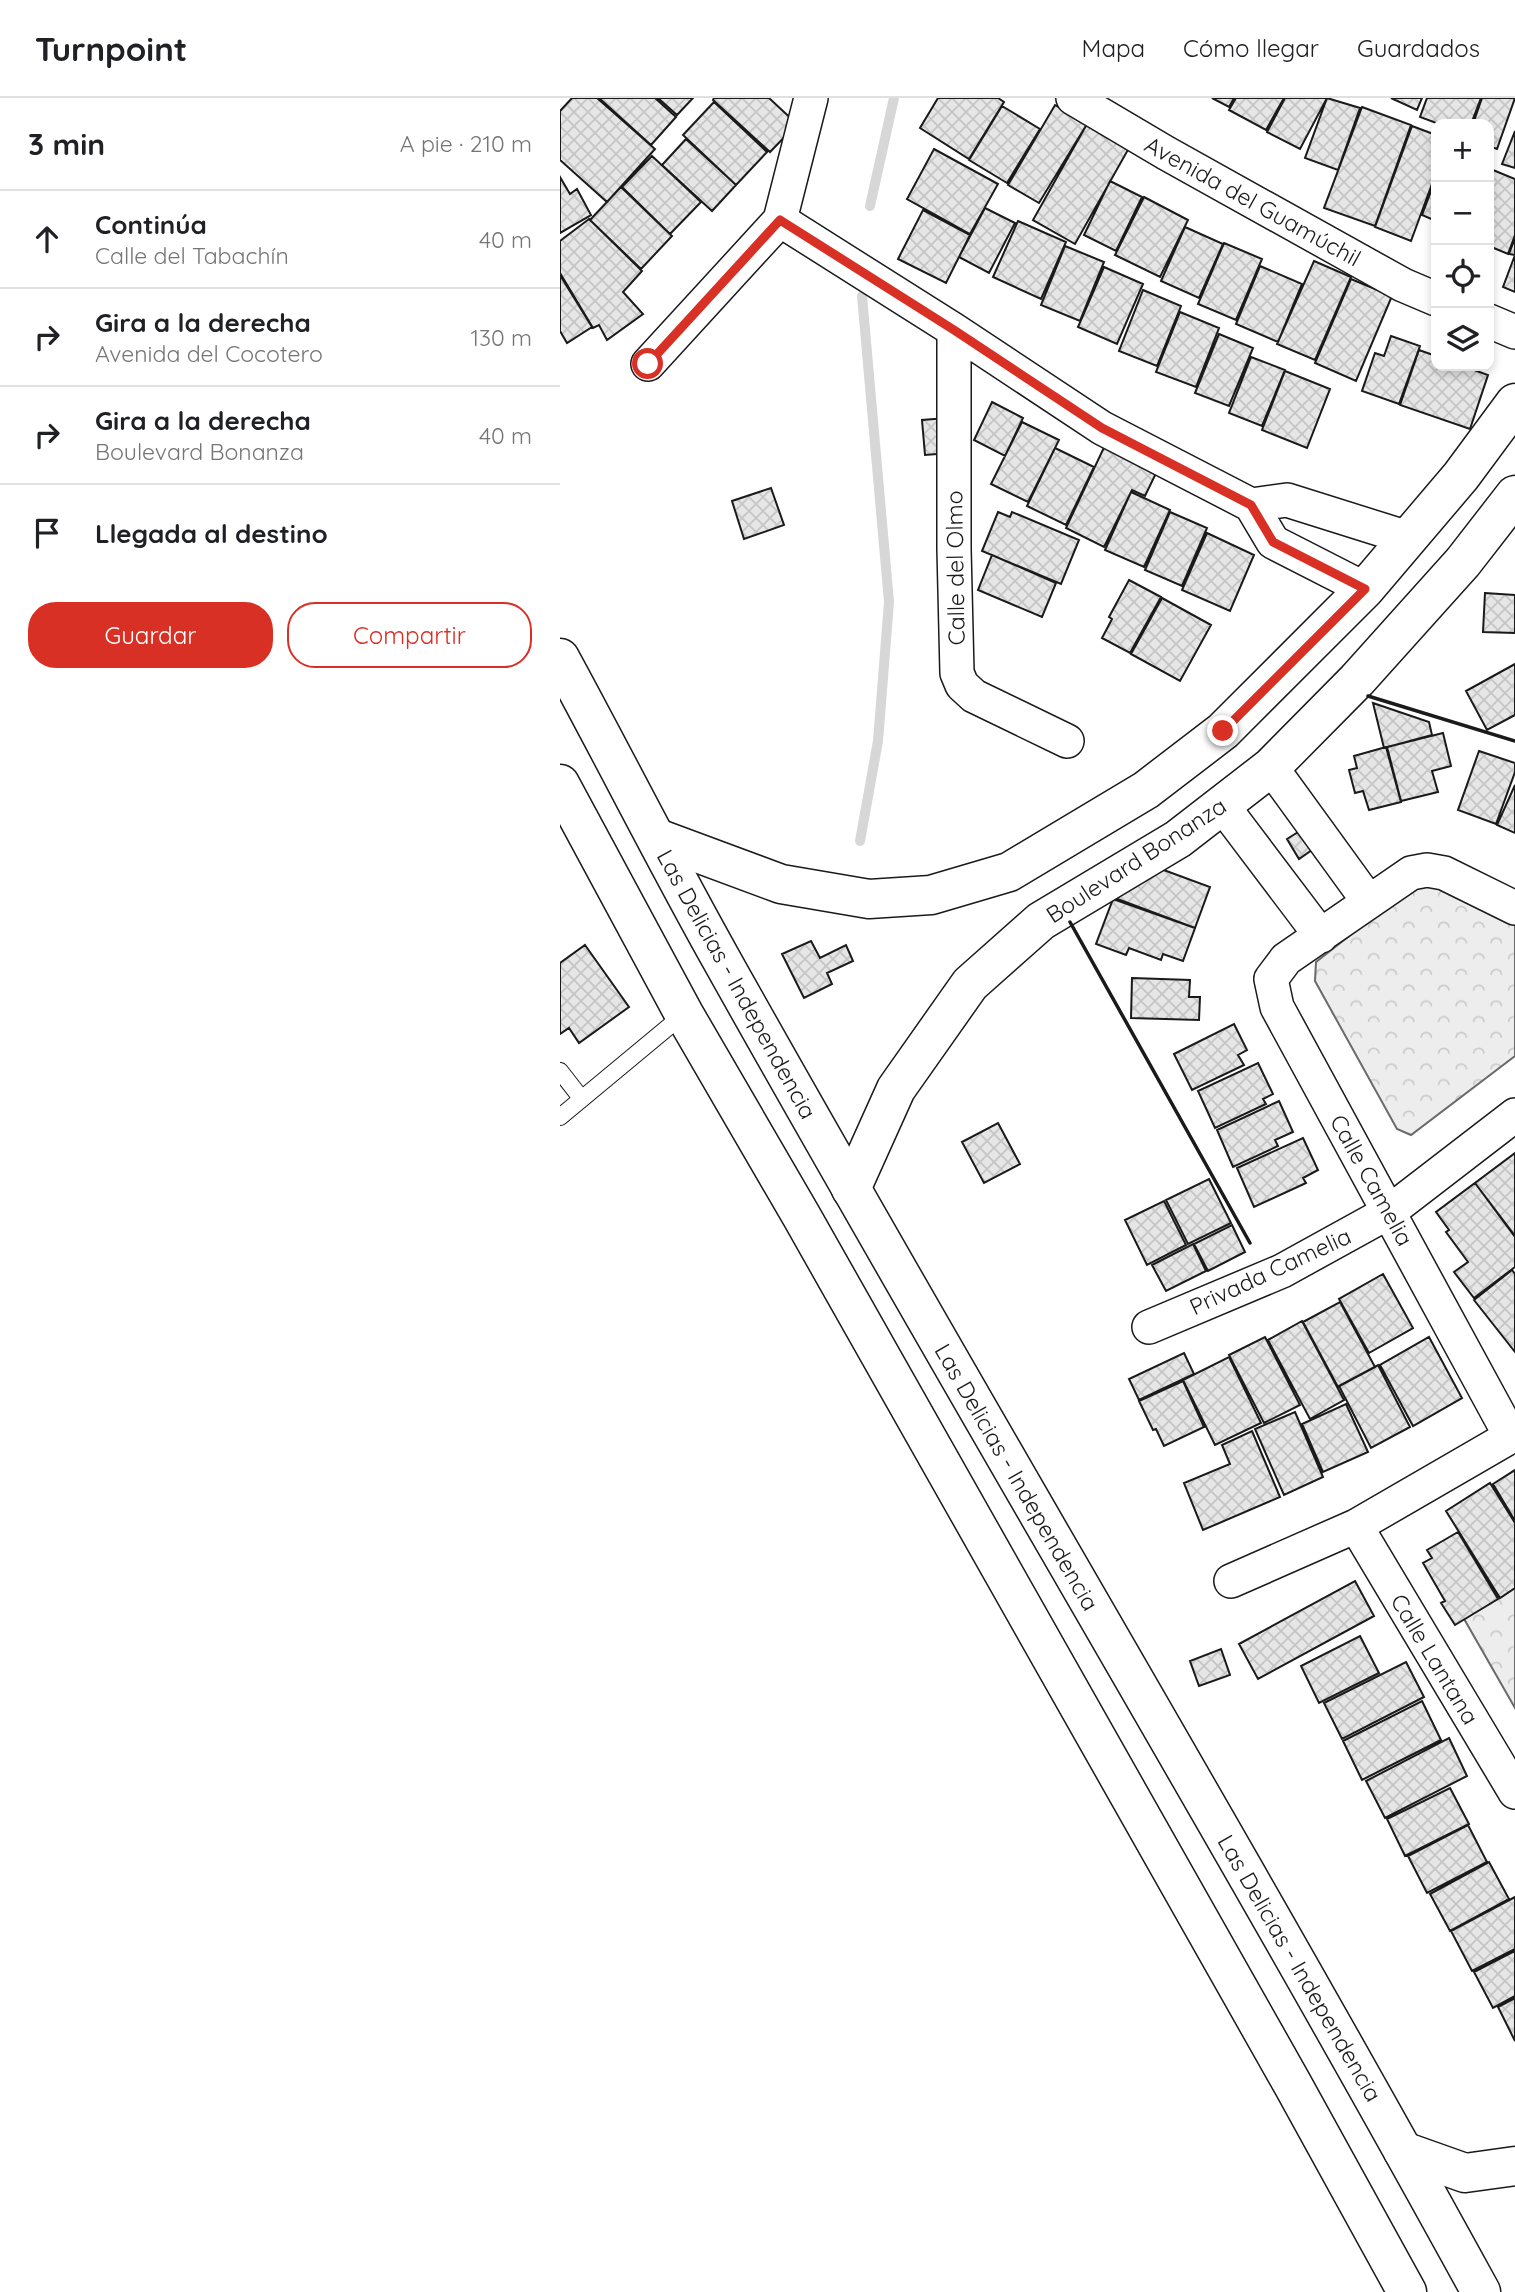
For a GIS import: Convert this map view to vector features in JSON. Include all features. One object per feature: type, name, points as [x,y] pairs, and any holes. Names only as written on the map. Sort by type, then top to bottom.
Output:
[{"type":"main road","points":[[657,838],[781,884],[869,900],[931,895],[1009,872],[1146,790],[1223,731],[1365,589],[1461,476],[1515,403]]},
{"type":"main road","name":"Boulevard Bonanza","points":[[851,1189],[896,1089],[970,984],[1041,921],[1178,839],[1271,767],[1366,670],[1462,562],[1515,495]]},
{"type":"main road","name":"Las Delicias - Independencia","points":[[560,658],[717,951],[851,1189],[1403,2151],[1481,2292]]},
{"type":"main road","points":[[560,784],[684,1014],[802,1217],[1293,2085],[1407,2292]]},
{"type":"main road","points":[[1146,790],[1178,839]]},
{"type":"main road","points":[[1403,2151],[1465,2173],[1515,2166]]},
{"type":"street","points":[[648,364],[780,220],[811,98]]},
{"type":"street","name":"Avenida del Guamúchil","points":[[1073,98],[1177,160],[1404,285],[1431,297]]},
{"type":"street","points":[[780,220],[1102,428],[1251,505],[1273,542],[1365,589]]},
{"type":"street","points":[[1494,323],[1515,332]]},
{"type":"street","name":"Calle del Olmo","points":[[954,330],[957,673],[962,685],[974,696],[1068,741]]},
{"type":"street","points":[[1251,505],[1287,500],[1408,538]]},
{"type":"street","points":[[1271,767],[1369,902]]},
{"type":"street","points":[[1222,805],[1321,936]]},
{"type":"street","name":"Calle Camelia","points":[[1231,1581],[1356,1526],[1513,1435],[1277,1007],[1271,979],[1286,959],[1411,873],[1427,870],[1444,873],[1515,908]]},
{"type":"street","name":"Privada Camelia","points":[[1149,1327],[1282,1270],[1389,1212],[1515,1115]]},
{"type":"street","name":"Calle Lantana","points":[[1356,1526],[1515,1792]]},
{"type":"lane","points":[[560,1117],[684,1014]]},
{"type":"lane","points":[[560,1071],[581,1098]]},
{"type":"green space","points":[[1439,882],[1515,920],[1515,1056],[1411,1135],[1397,1129],[1315,981],[1316,962],[1413,886]]},
{"type":"green space","points":[[1515,1586],[1515,1708],[1463,1617]]},
{"type":"building","points":[[572,98],[597,98],[655,149],[607,202],[560,160],[560,111]]},
{"type":"building","points":[[599,98],[655,98],[676,117],[651,145]]},
{"type":"building","points":[[658,98],[693,98],[677,115]]},
{"type":"building","points":[[769,98],[797,124],[770,152],[713,100]]},
{"type":"building","points":[[938,98],[998,98],[1004,102],[969,159],[920,128]]},
{"type":"building","points":[[1212,98],[1234,98],[1229,107]]},
{"type":"building","points":[[1236,98],[1284,98],[1266,130],[1229,110]]},
{"type":"building","points":[[1285,98],[1327,98],[1300,149],[1267,132]]},
{"type":"building","points":[[1327,98],[1360,108],[1338,170],[1305,158]]},
{"type":"building","points":[[1391,98],[1422,98],[1417,110]]},
{"type":"building","points":[[1427,98],[1481,98],[1473,119],[1431,121],[1420,117]]},
{"type":"building","points":[[1482,98],[1515,98],[1497,149],[1494,148],[1494,119],[1475,119]]},
{"type":"building","points":[[714,102],[767,152],[736,185],[683,135]]},
{"type":"building","points":[[1055,105],[1087,124],[1039,203],[1008,185]]},
{"type":"building","points":[[1002,106],[1040,129],[1007,183],[969,160]]},
{"type":"building","points":[[1362,107],[1411,125],[1375,226],[1324,208]]},
{"type":"building","points":[[1087,124],[1129,148],[1075,244],[1033,220]]},
{"type":"building","points":[[1412,126],[1431,133],[1431,187],[1411,241],[1375,227]]},
{"type":"building","points":[[1515,131],[1515,168],[1502,164]]},
{"type":"building","points":[[686,139],[736,185],[712,211],[662,165]]},
{"type":"building","points":[[934,149],[998,184],[970,234],[907,199]]},
{"type":"building","points":[[652,156],[701,202],[670,234],[622,187]]},
{"type":"building","points":[[1494,170],[1515,179],[1515,235],[1508,254],[1494,248]]},
{"type":"building","points":[[560,177],[570,194],[577,189],[591,215],[560,233]]},
{"type":"building","points":[[1110,181],[1142,197],[1116,251],[1084,235]]},
{"type":"building","points":[[621,187],[672,236],[641,269],[590,220]]},
{"type":"building","points":[[1431,191],[1431,219],[1422,215]]},
{"type":"building","points":[[1144,197],[1188,220],[1160,277],[1115,255]]},
{"type":"building","points":[[985,208],[1015,223],[989,273],[959,257]]},
{"type":"building","points":[[923,210],[970,235],[946,283],[898,259]]},
{"type":"building","points":[[589,219],[642,271],[623,292],[643,314],[607,340],[599,325],[593,328],[560,273],[560,241]]},
{"type":"building","points":[[1018,221],[1066,242],[1041,299],[993,277]]},
{"type":"building","points":[[1185,227],[1223,244],[1199,298],[1161,281]]},
{"type":"building","points":[[1515,238],[1515,255],[1509,254]]},
{"type":"building","points":[[1224,243],[1262,259],[1236,320],[1198,304]]},
{"type":"building","points":[[1065,246],[1104,262],[1080,321],[1041,305]]},
{"type":"building","points":[[1515,255],[1515,292],[1503,287]]},
{"type":"building","points":[[1314,261],[1351,277],[1315,360],[1277,344]]},
{"type":"building","points":[[1260,266],[1302,284],[1278,342],[1236,324]]},
{"type":"building","points":[[1104,267],[1143,284],[1117,344],[1078,327]]},
{"type":"building","points":[[560,275],[592,327],[567,343],[560,331]]},
{"type":"building","points":[[1351,279],[1392,296],[1356,381],[1315,363]]},
{"type":"building","points":[[1143,290],[1181,306],[1157,366],[1119,351]]},
{"type":"building","points":[[1180,312],[1219,328],[1196,387],[1156,372]]},
{"type":"building","points":[[1219,334],[1253,348],[1229,406],[1195,393]]},
{"type":"building","points":[[1391,336],[1420,346],[1399,404],[1362,391],[1375,353],[1384,356]]},
{"type":"building","points":[[1419,350],[1431,354],[1431,371],[1477,371],[1488,375],[1470,429],[1400,405]]},
{"type":"building","points":[[1251,357],[1285,370],[1262,426],[1229,413]]},
{"type":"building","points":[[1285,371],[1330,389],[1307,448],[1262,430]]},
{"type":"building","points":[[992,402],[1023,418],[1005,456],[974,440]]},
{"type":"building","points":[[947,418],[950,453],[925,455],[922,420]]},
{"type":"building","points":[[1022,422],[1059,440],[1028,502],[991,484]]},
{"type":"building","points":[[1107,441],[1159,467],[1145,496],[1132,490],[1104,547],[1066,528]]},
{"type":"building","points":[[1055,448],[1094,467],[1066,525],[1027,506]]},
{"type":"building","points":[[771,488],[784,525],[744,539],[732,501]]},
{"type":"building","points":[[1131,492],[1170,510],[1144,567],[1105,550]]},
{"type":"building","points":[[998,512],[1010,517],[1012,512],[1079,540],[1061,584],[982,551]]},
{"type":"building","points":[[1170,512],[1207,528],[1182,586],[1145,570]]},
{"type":"building","points":[[1207,533],[1254,555],[1230,611],[1182,590]]},
{"type":"building","points":[[992,555],[1056,583],[1042,617],[978,590]]},
{"type":"building","points":[[1129,580],[1161,597],[1130,653],[1102,638],[1112,619],[1109,617]]},
{"type":"building","points":[[1485,593],[1515,595],[1515,633],[1483,632]]},
{"type":"building","points":[[1162,598],[1211,625],[1180,681],[1131,654]]},
{"type":"building","points":[[1515,664],[1515,715],[1487,730],[1466,691]]},
{"type":"building","points":[[1373,703],[1429,722],[1432,735],[1384,748]]},
{"type":"building","points":[[1443,733],[1451,766],[1432,771],[1438,792],[1401,801],[1387,747]]},
{"type":"building","points":[[1386,747],[1401,802],[1369,810],[1363,791],[1355,793],[1349,770],[1357,768],[1354,756]]},
{"type":"building","points":[[1479,751],[1515,763],[1515,772],[1496,824],[1458,810]]},
{"type":"building","points":[[1515,785],[1515,833],[1497,825]]},
{"type":"building","points":[[1306,827],[1319,845],[1299,859],[1287,839]]},
{"type":"building","points":[[1161,869],[1210,887],[1195,928],[1112,897]]},
{"type":"building","points":[[1113,899],[1195,928],[1183,961],[1163,954],[1161,960],[1129,948],[1126,955],[1096,944]]},
{"type":"building","points":[[811,941],[820,958],[846,945],[853,961],[827,973],[832,984],[804,998],[782,954]]},
{"type":"building","points":[[585,945],[629,1007],[579,1043],[569,1028],[560,1034],[560,963]]},
{"type":"building","points":[[1132,978],[1190,980],[1189,997],[1200,997],[1199,1020],[1131,1018]]},
{"type":"building","points":[[1234,1024],[1247,1050],[1238,1055],[1244,1065],[1192,1090],[1174,1054]]},
{"type":"building","points":[[1258,1063],[1273,1094],[1263,1099],[1266,1104],[1215,1128],[1198,1091]]},
{"type":"building","points":[[1279,1101],[1293,1132],[1275,1140],[1278,1146],[1233,1167],[1217,1130]]},
{"type":"building","points":[[998,1123],[1020,1164],[984,1183],[962,1142]]},
{"type":"building","points":[[1303,1138],[1318,1170],[1303,1178],[1306,1183],[1254,1207],[1237,1168]]},
{"type":"building","points":[[1515,1153],[1515,1236],[1475,1183]]},
{"type":"building","points":[[1209,1179],[1231,1223],[1188,1244],[1166,1200]]},
{"type":"building","points":[[1475,1183],[1515,1237],[1515,1267],[1474,1298],[1454,1272],[1468,1262],[1446,1232],[1449,1230],[1436,1212]]},
{"type":"building","points":[[1164,1201],[1186,1245],[1147,1265],[1125,1220]]},
{"type":"building","points":[[1232,1225],[1245,1252],[1208,1271],[1194,1244]]},
{"type":"building","points":[[1193,1244],[1206,1271],[1166,1291],[1152,1265]]},
{"type":"building","points":[[1512,1270],[1515,1274],[1515,1352],[1474,1300]]},
{"type":"building","points":[[1383,1274],[1413,1328],[1369,1353],[1339,1299]]},
{"type":"building","points":[[1340,1302],[1375,1367],[1338,1387],[1303,1322]]},
{"type":"building","points":[[1302,1321],[1344,1400],[1310,1419],[1268,1340]]},
{"type":"building","points":[[1265,1337],[1300,1405],[1264,1423],[1229,1355]]},
{"type":"building","points":[[1429,1337],[1462,1398],[1413,1426],[1380,1365]]},
{"type":"building","points":[[1184,1353],[1194,1374],[1139,1400],[1129,1379]]},
{"type":"building","points":[[1229,1357],[1261,1423],[1215,1445],[1183,1380]]},
{"type":"building","points":[[1378,1365],[1410,1427],[1371,1448],[1339,1386]]},
{"type":"building","points":[[1183,1381],[1204,1427],[1164,1446],[1139,1401]]},
{"type":"building","points":[[1346,1404],[1368,1452],[1323,1472],[1302,1424]]},
{"type":"building","points":[[1295,1412],[1323,1477],[1284,1495],[1255,1429]]},
{"type":"building","points":[[1252,1431],[1280,1497],[1203,1530],[1184,1483],[1230,1464],[1222,1445]]},
{"type":"building","points":[[1515,1470],[1515,1521],[1493,1484]]},
{"type":"building","points":[[1490,1483],[1515,1523],[1515,1588],[1500,1598],[1446,1511]]},
{"type":"building","points":[[1458,1532],[1498,1599],[1455,1625],[1441,1603],[1445,1601],[1423,1563],[1432,1558],[1427,1550]]},
{"type":"building","points":[[1355,1581],[1374,1616],[1258,1679],[1239,1644]]},
{"type":"building","points":[[1360,1636],[1379,1673],[1319,1703],[1301,1666]]},
{"type":"building","points":[[1221,1649],[1230,1675],[1199,1686],[1190,1661]]},
{"type":"building","points":[[1406,1662],[1424,1697],[1342,1739],[1324,1703]]},
{"type":"building","points":[[1422,1701],[1441,1740],[1362,1780],[1343,1741]]},
{"type":"building","points":[[1449,1738],[1467,1776],[1385,1818],[1366,1781]]},
{"type":"building","points":[[1450,1788],[1469,1824],[1405,1856],[1387,1819]]},
{"type":"building","points":[[1468,1825],[1487,1862],[1427,1893],[1408,1856]]},
{"type":"building","points":[[1489,1862],[1509,1899],[1450,1931],[1430,1894]]},
{"type":"building","points":[[1515,1897],[1515,1949],[1472,1971],[1451,1931]]},
{"type":"building","points":[[1515,1951],[1515,1996],[1493,2008],[1474,1972]]},
{"type":"building","points":[[1515,1998],[1515,2041],[1498,2007]]},
{"type":"waterway","points":[[870,206],[894,98]]},
{"type":"waterway","points":[[860,841],[878,741],[889,602],[862,296]]},
{"type":"wall","points":[[1368,696],[1515,741]]},
{"type":"wall","points":[[1070,922],[1250,1243]]},
{"type":"route","points":[[648,364],[780,220],[1102,428],[1251,505],[1273,542],[1365,589],[1223,731]]}]
